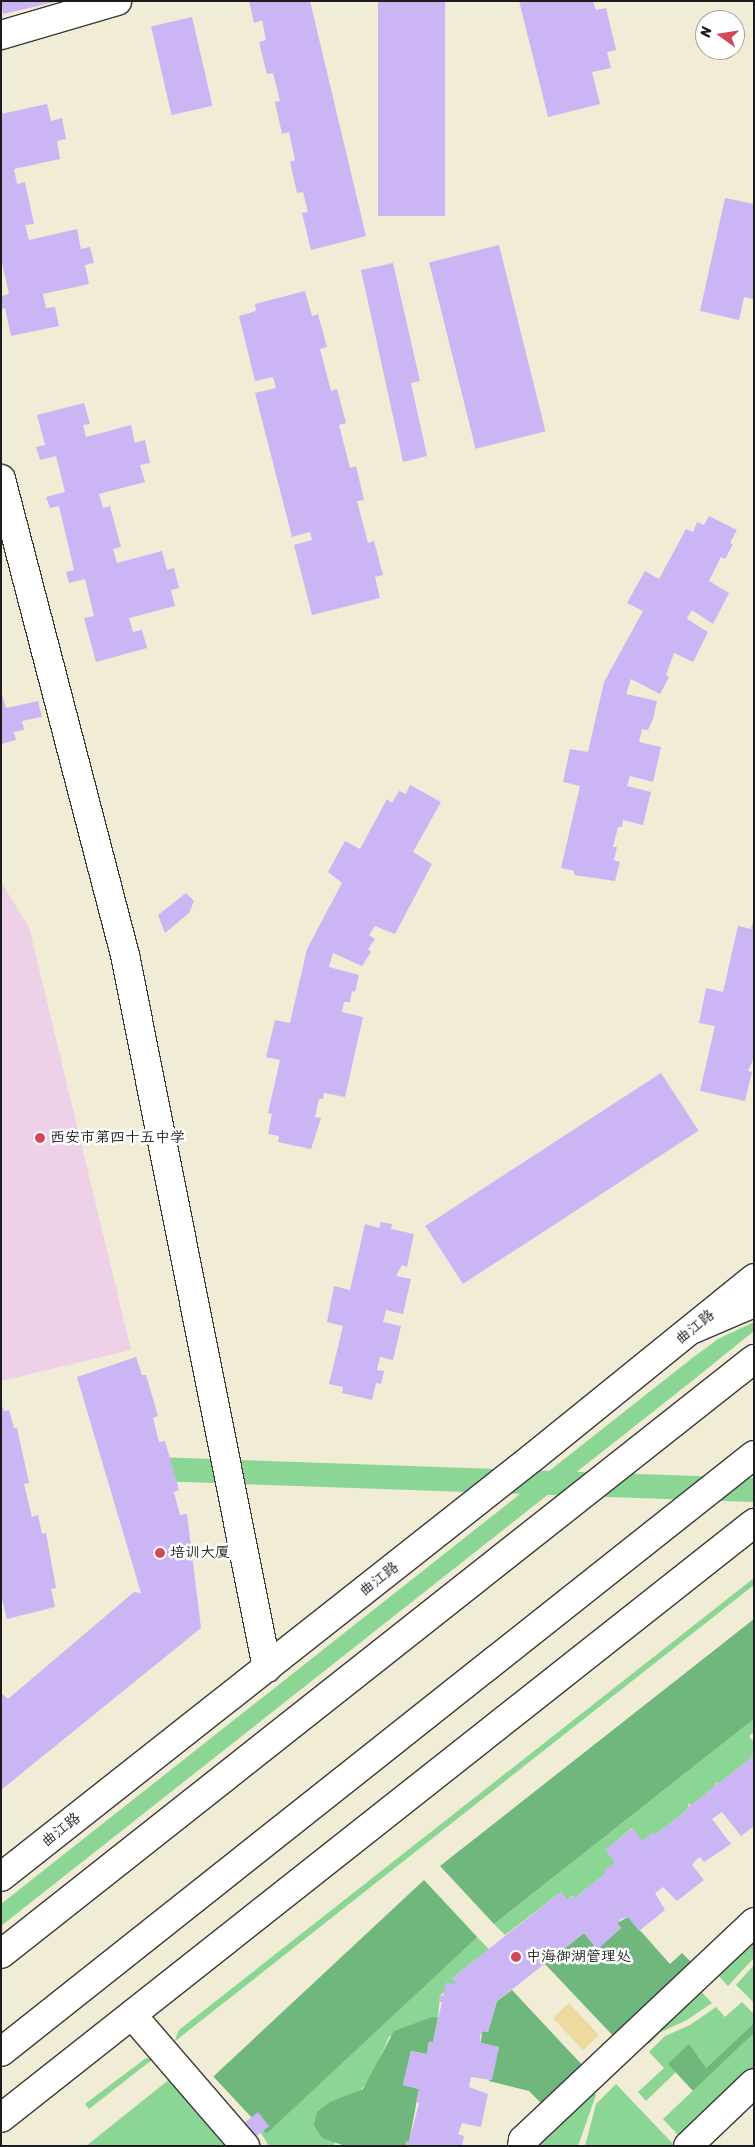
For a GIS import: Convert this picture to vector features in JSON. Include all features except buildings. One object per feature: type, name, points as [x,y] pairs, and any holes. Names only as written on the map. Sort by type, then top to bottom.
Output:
[{"type":"main road","points":[[1,35],[117,1]]},
{"type":"main road","points":[[1,479],[125,955],[267,1668]]},
{"type":"main road","name":"曲江路","points":[[1,1877],[267,1668],[693,1329],[754,1278]]},
{"type":"main road","points":[[693,1329],[754,1304]]},
{"type":"main road","points":[[2,1954],[754,1359]]},
{"type":"main road","points":[[1,2052],[754,1455]]},
{"type":"main road","points":[[1,2118],[753,1526]]},
{"type":"main road","points":[[522,2146],[523,2140],[754,1922]]},
{"type":"main road","points":[[132,2015],[245,2146]]},
{"type":"main road","points":[[688,2146],[754,2083]]},
{"type":"shaded area","name":"西安市第四十五中学","points":[[1,882],[29,927],[131,1350],[1,1381]]},
{"type":"green space","points":[[754,1322],[754,1331],[692,1381],[1,1926],[1,1904],[691,1359],[718,1339]]},
{"type":"green space","points":[[163,1457],[754,1478],[753,1502],[163,1481]]},
{"type":"green space","points":[[754,1578],[754,1585],[174,2042],[179,2030]]},
{"type":"green space","points":[[754,1619],[754,1719],[494,1924],[440,1866]]},
{"type":"green space","points":[[754,1719],[754,1732],[749,1736],[754,1742],[754,1753],[750,1759],[718,1784],[716,1782],[713,1788],[692,1805],[689,1803],[687,1810],[655,1835],[653,1833],[642,1841],[632,1828],[606,1850],[615,1862],[606,1873],[575,1898],[572,1896],[567,1900],[561,1892],[505,1935],[494,1924]]},
{"type":"green space","points":[[424,1880],[477,1937],[267,2133],[213,2076]]},
{"type":"green space","points":[[628,1917],[670,1964],[682,1953],[694,1965],[616,2039],[545,1964],[584,1933],[597,1949],[621,1928],[617,1923]]},
{"type":"green space","points":[[477,1937],[489,1949],[452,1978],[458,1985],[440,1995],[438,2018],[389,2037],[369,2082],[358,2092],[334,2145],[345,2146],[269,2146],[261,2133],[258,2112]]},
{"type":"green space","points":[[754,1941],[754,1958],[728,1986],[718,1975]]},
{"type":"green space","points":[[754,1965],[754,2003],[736,1985]]},
{"type":"green space","points":[[692,1982],[712,2003],[687,2020],[661,2032],[649,2044],[638,2032]]},
{"type":"green space","points":[[512,1990],[585,2068],[544,2106],[529,2091],[489,2081],[499,2047],[481,2043],[482,2031],[488,2032],[497,2001]]},
{"type":"green space","points":[[742,2002],[754,2014],[754,2023],[706,2068],[697,2059],[700,2056],[676,2072],[646,2101],[638,2092],[664,2068],[649,2052],[665,2036],[690,2025],[716,2007],[725,2017]]},
{"type":"green space","points":[[432,2017],[438,2018],[433,2042],[429,2042],[427,2054],[411,2051],[403,2085],[419,2089],[409,2142],[405,2146],[345,2146],[322,2138],[314,2125],[317,2112],[330,2102],[363,2089],[394,2031]]},
{"type":"green space","points":[[754,2023],[754,2033],[693,2091],[668,2064],[689,2044],[706,2068]]},
{"type":"green space","points":[[754,2033],[754,2071],[679,2136],[663,2119]]},
{"type":"green space","points":[[146,2058],[153,2059],[89,2109],[85,2104]]},
{"type":"green space","points":[[171,2078],[230,2146],[86,2146]]},
{"type":"green space","points":[[585,2083],[596,2095],[578,2146],[529,2146]]},
{"type":"green space","points":[[616,2084],[675,2146],[585,2146],[596,2104]]},
{"type":"sand","points":[[569,2003],[599,2035],[583,2050],[553,2018]]},
{"type":"place","name":"西安市第四十五中学","points":[[40,1138]]},
{"type":"place","name":"培训大厦","points":[[160,1553]]},
{"type":"place","name":"中海御湖管理处","points":[[516,1957]]}]
